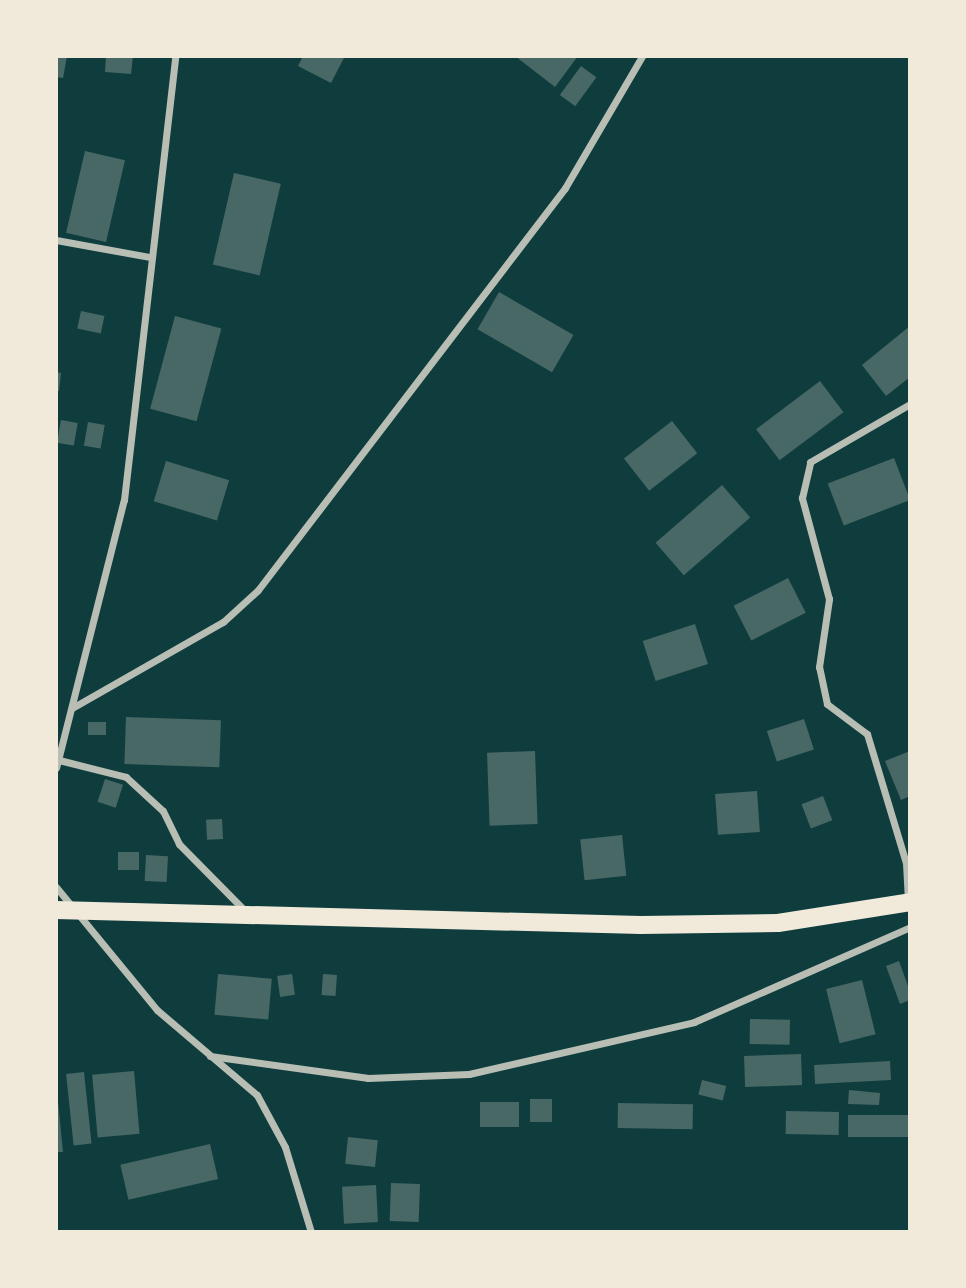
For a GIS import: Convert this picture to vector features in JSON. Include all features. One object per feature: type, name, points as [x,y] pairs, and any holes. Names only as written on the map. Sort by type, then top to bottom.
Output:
[{"type":"main road","points":[[56,910],[250,916],[778,923],[909,902]]},
{"type":"street","points":[[175,56],[124,500],[57,764],[126,777],[163,811],[179,844],[250,916]]},
{"type":"street","points":[[72,708],[223,622],[258,590],[565,188],[642,56]]},
{"type":"street","points":[[56,240],[150,257]]},
{"type":"street","points":[[909,902],[906,863],[867,734],[827,704],[819,667],[829,599],[802,498],[810,462],[910,404]]},
{"type":"street","points":[[56,887],[157,1010],[257,1095],[272,1117],[311,1232]]},
{"type":"street","points":[[210,1056],[368,1078],[469,1074],[694,1022],[910,927]]},
{"type":"building","points":[[56,56],[67,56],[63,78],[56,77]]},
{"type":"building","points":[[106,56],[133,56],[131,74],[105,72]]},
{"type":"building","points":[[303,56],[345,56],[331,83],[298,66]]},
{"type":"building","points":[[515,56],[578,56],[555,87]]},
{"type":"building","points":[[581,66],[596,77],[575,106],[560,95]]},
{"type":"building","points":[[85,151],[125,160],[106,242],[66,233]]},
{"type":"building","points":[[234,173],[281,184],[260,275],[213,265]]},
{"type":"building","points":[[499,292],[573,335],[552,372],[478,329]]},
{"type":"building","points":[[81,311],[104,316],[101,334],[77,329]]},
{"type":"building","points":[[175,316],[221,328],[197,421],[150,409]]},
{"type":"building","points":[[910,326],[910,377],[886,396],[862,365]]},
{"type":"building","points":[[56,372],[61,373],[59,391],[56,391]]},
{"type":"building","points":[[820,381],[843,412],[780,460],[756,429]]},
{"type":"building","points":[[61,420],[78,423],[74,446],[57,443]]},
{"type":"building","points":[[672,421],[697,453],[649,491],[624,459]]},
{"type":"building","points":[[88,422],[105,425],[101,449],[84,446]]},
{"type":"building","points":[[894,458],[910,500],[844,525],[828,483]]},
{"type":"building","points":[[166,461],[229,480],[217,520],[154,501]]},
{"type":"building","points":[[722,485],[750,517],[684,575],[656,543]]},
{"type":"building","points":[[788,578],[806,613],[751,640],[734,606]]},
{"type":"building","points":[[695,624],[708,664],[656,681],[643,641]]},
{"type":"building","points":[[126,717],[221,720],[219,767],[124,764]]},
{"type":"building","points":[[804,719],[814,749],[777,761],[767,731]]},
{"type":"building","points":[[88,722],[106,722],[106,735],[88,735]]},
{"type":"building","points":[[535,751],[538,824],[490,826],[487,753]]},
{"type":"building","points":[[910,751],[910,796],[901,800],[885,761]]},
{"type":"building","points":[[105,779],[123,785],[116,808],[98,802]]},
{"type":"building","points":[[757,791],[760,832],[718,835],[715,794]]},
{"type":"building","points":[[823,796],[832,820],[811,829],[802,804]]},
{"type":"building","points":[[222,819],[223,839],[207,840],[206,820]]},
{"type":"building","points":[[622,835],[626,876],[585,880],[580,839]]},
{"type":"building","points":[[118,852],[139,852],[139,870],[118,870]]},
{"type":"building","points":[[146,855],[168,856],[167,882],[145,881]]},
{"type":"building","points":[[899,961],[910,992],[910,1000],[900,1004],[886,966]]},
{"type":"building","points":[[218,974],[272,979],[268,1020],[214,1015]]},
{"type":"building","points":[[292,974],[295,995],[280,997],[277,976]]},
{"type":"building","points":[[323,974],[337,975],[336,996],[322,995]]},
{"type":"building","points":[[862,980],[876,1034],[840,1043],[826,989]]},
{"type":"building","points":[[750,1019],[790,1020],[790,1045],[750,1044]]},
{"type":"building","points":[[801,1054],[802,1085],[745,1087],[744,1056]]},
{"type":"building","points":[[890,1061],[891,1080],[815,1084],[814,1065]]},
{"type":"building","points":[[134,1071],[139,1134],[98,1137],[92,1075]]},
{"type":"building","points":[[84,1072],[92,1144],[74,1145],[66,1074]]},
{"type":"building","points":[[702,1080],[726,1086],[723,1101],[698,1095]]},
{"type":"building","points":[[56,1081],[63,1152],[56,1152]]},
{"type":"building","points":[[849,1090],[880,1093],[879,1105],[848,1104]]},
{"type":"building","points":[[530,1099],[552,1099],[552,1122],[530,1122]]},
{"type":"building","points":[[480,1102],[519,1102],[519,1127],[480,1127]]},
{"type":"building","points":[[618,1103],[693,1104],[693,1129],[618,1128]]},
{"type":"building","points":[[786,1111],[839,1112],[839,1135],[786,1134]]},
{"type":"building","points":[[848,1115],[910,1115],[910,1137],[848,1137]]},
{"type":"building","points":[[348,1137],[378,1140],[375,1167],[345,1164]]},
{"type":"building","points":[[210,1144],[218,1179],[128,1200],[120,1165]]},
{"type":"building","points":[[391,1183],[420,1184],[419,1222],[390,1221]]},
{"type":"building","points":[[376,1185],[378,1222],[344,1224],[342,1187]]}]
